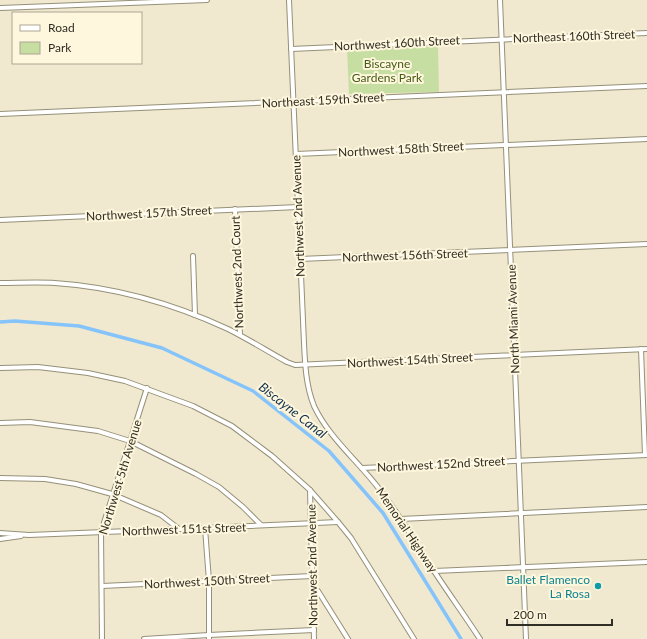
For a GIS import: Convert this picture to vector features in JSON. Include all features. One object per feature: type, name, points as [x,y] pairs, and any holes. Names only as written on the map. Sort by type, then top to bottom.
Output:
[{"type":"street","points":[[0,8],[207,0]]},
{"type":"street","name":"Northwest 2nd Avenue","points":[[289,0],[305,365],[307,383],[313,402],[326,427]]},
{"type":"street","name":"North Miami Avenue","points":[[500,0],[526,639]]},
{"type":"street","name":"Northeast 160th Street","points":[[502,39],[647,33]]},
{"type":"street","name":"Northwest 160th Street","points":[[291,49],[502,39]]},
{"type":"street","name":"Northeast 159th Street","points":[[0,114],[647,86]]},
{"type":"street","name":"Northwest 158th Street","points":[[296,154],[647,139]]},
{"type":"street","name":"Northwest 157th Street","points":[[0,220],[298,207]]},
{"type":"street","name":"Northwest 2nd Court","points":[[235,209],[240,335]]},
{"type":"street","name":"Northwest 156th Street","points":[[300,259],[647,244]]},
{"type":"street","points":[[193,256],[195,315]]},
{"type":"street","name":"Northwest 154th Street","points":[[0,283],[50,283],[99,289],[157,302],[195,315],[240,335],[293,365],[647,349]]},
{"type":"street","points":[[641,350],[646,455]]},
{"type":"street","points":[[0,368],[38,367],[88,373],[126,381],[193,406],[232,426],[272,456],[310,490],[338,522],[351,538],[414,639]]},
{"type":"street","name":"Northwest 5th Avenue","points":[[102,639],[101,532],[147,388]]},
{"type":"street","points":[[0,423],[30,422],[98,431],[130,441],[219,487],[243,507],[261,525]]},
{"type":"street","name":"Memorial Highway","points":[[326,427],[380,490],[401,519],[480,639]]},
{"type":"street","name":"Northwest 152nd Street","points":[[362,468],[646,455]]},
{"type":"street","points":[[0,478],[45,479],[76,484],[112,494],[161,515],[180,529]]},
{"type":"street","name":"Northwest 2nd Avenue","points":[[310,490],[314,639]]},
{"type":"street","points":[[401,519],[647,507]]},
{"type":"street","name":"Northwest 151st Street","points":[[0,539],[29,535],[338,522]]},
{"type":"street","points":[[204,528],[209,581],[209,637]]},
{"type":"street","name":"Northwest 151st Street","points":[[0,533],[29,535]]},
{"type":"street","points":[[434,571],[647,562]]},
{"type":"street","name":"Northwest 150th Street","points":[[102,586],[312,576]]},
{"type":"street","points":[[313,589],[318,591],[348,639]]},
{"type":"street","points":[[144,639],[209,637],[314,630]]},
{"type":"green space","name":"Biscayne Gardens Park","points":[[438,45],[439,92],[349,94],[347,49]]},
{"type":"waterway","name":"Biscayne Canal","points":[[0,322],[15,321],[79,326],[162,348],[253,391],[329,451],[383,513],[461,639]]},
{"type":"place","name":"Ballet Flamenco La Rosa","points":[[598,586]]}]
